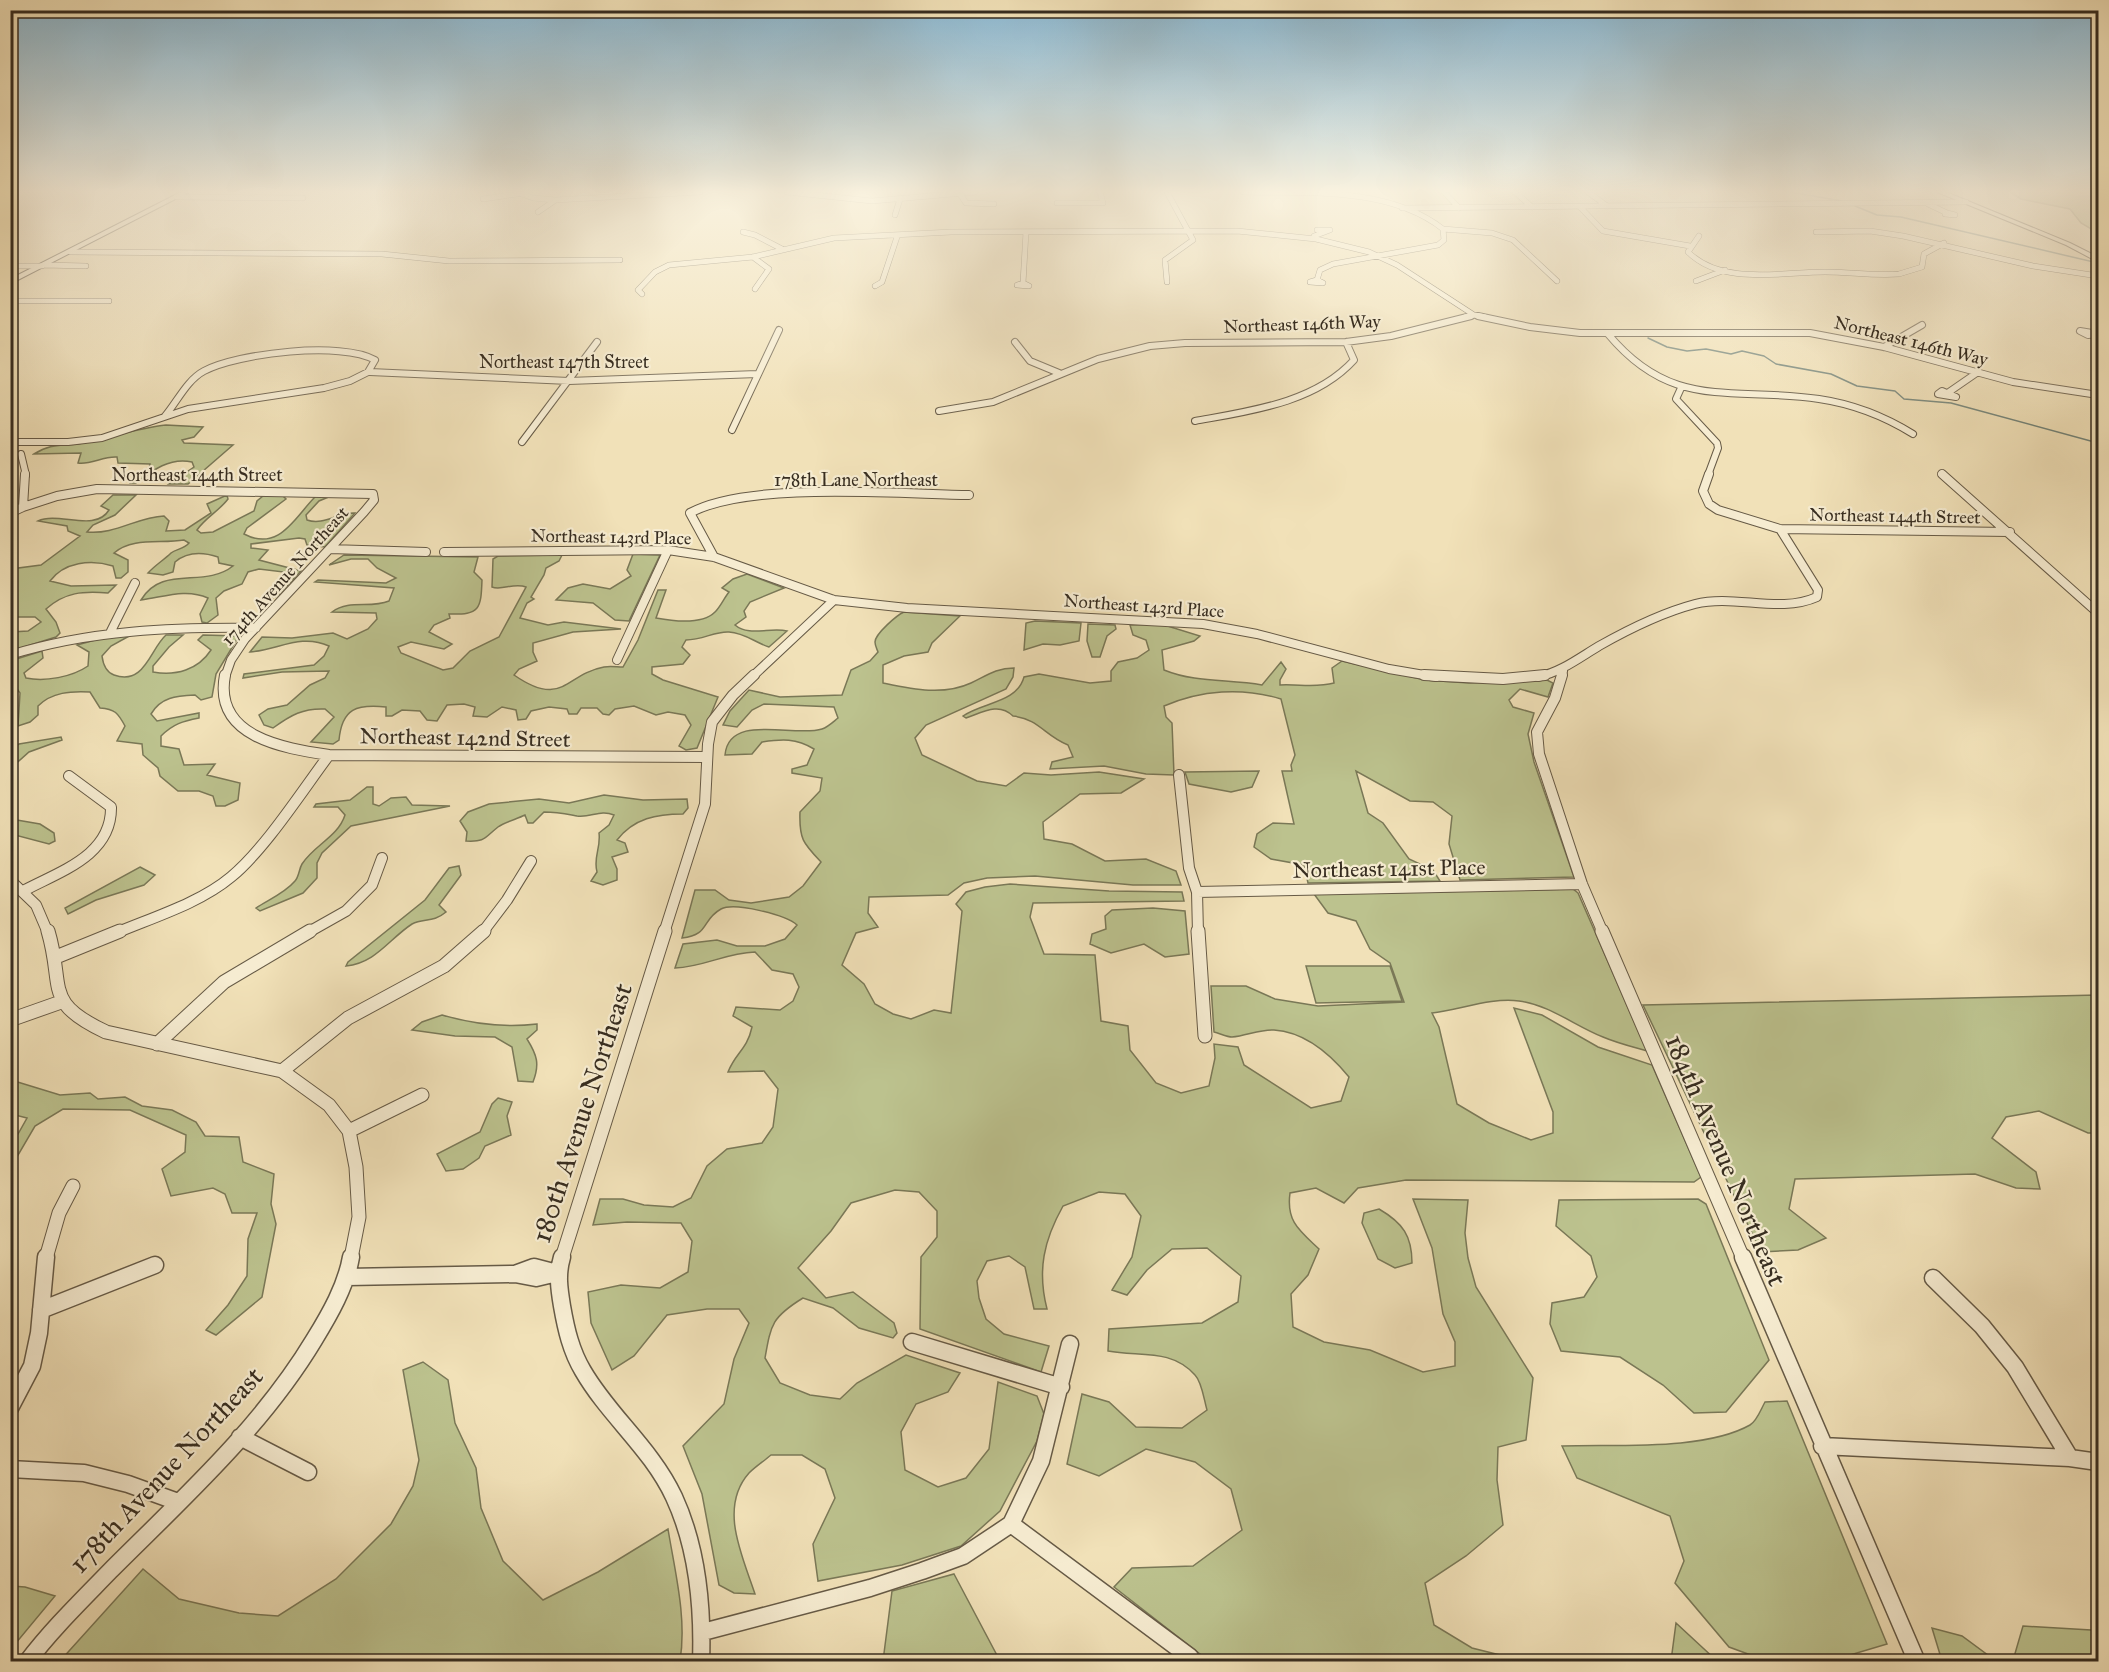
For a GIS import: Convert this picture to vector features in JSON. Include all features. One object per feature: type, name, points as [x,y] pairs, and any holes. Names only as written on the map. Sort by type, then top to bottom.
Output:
[{"type":"street","points":[[10,282],[35,270]]},
{"type":"street","points":[[642,294],[638,290],[655,270]]},
{"type":"street","points":[[755,289],[769,270]]},
{"type":"street","points":[[875,286],[882,282],[886,270]]},
{"type":"street","points":[[1023,283],[1024,270]]},
{"type":"street","points":[[1166,270],[1167,282]]},
{"type":"street","points":[[1317,280],[1320,270]]},
{"type":"street","points":[[1407,270],[1448,302],[1474,315]]},
{"type":"street","points":[[1545,270],[1557,281]]},
{"type":"street","points":[[1726,270],[1772,276],[1827,272],[1866,275],[1907,270]]},
{"type":"street","points":[[1696,281],[1726,270]]},
{"type":"street","points":[[2057,270],[2098,276]]},
{"type":"street","points":[[10,301],[109,302]]},
{"type":"street","name":"Northeast 146th Way","points":[[939,411],[993,402],[1059,373],[1098,359],[1150,346],[1185,343],[1346,342],[1391,336],[1474,315],[1544,329],[1608,334],[1786,332],[1844,338],[2045,388],[2098,395]]},
{"type":"street","points":[[1884,347],[1922,325]]},
{"type":"street","points":[[732,430],[778,330]]},
{"type":"street","points":[[1608,334],[1642,369],[1681,388],[1730,395],[1803,397],[1861,408],[1913,434]]},
{"type":"street","points":[[2091,336],[2098,343]]},
{"type":"street","points":[[522,442],[597,342]]},
{"type":"street","points":[[1015,342],[1030,362],[1059,373]]},
{"type":"street","points":[[1195,421],[1249,411],[1288,400],[1334,379],[1354,360],[1352,351],[1346,342]]},
{"type":"street","points":[[10,442],[68,442],[102,438],[165,416],[212,404],[325,389],[350,382],[370,372],[375,365],[372,356],[352,350],[306,352],[228,361],[210,368],[195,378],[178,403],[165,416]]},
{"type":"street","name":"Northeast 147th Street","points":[[370,372],[569,381],[757,374]]},
{"type":"street","points":[[1949,392],[1978,372]]},
{"type":"street","name":"Northeast 144th Street","points":[[1681,388],[1676,399],[1717,443],[1718,448],[1703,491],[1705,498],[1718,510],[1780,529],[2010,532]]},
{"type":"street","points":[[21,454],[26,477],[23,507]]},
{"type":"street","points":[[1942,474],[2098,612]]},
{"type":"street","name":"Northeast 144th Street","points":[[10,513],[57,496],[97,489],[373,494]]},
{"type":"street","name":"178th Lane Northeast","points":[[714,557],[690,513],[706,503],[789,492],[969,495]]},
{"type":"street","name":"174th Avenue Northeast","points":[[232,717],[224,705],[223,681],[227,668],[256,628],[374,500],[373,494]]},
{"type":"street","name":"Northeast 143rd Place","points":[[444,552],[668,550],[714,557],[834,600],[907,608],[1222,627],[1415,674],[1439,677],[1518,679],[1563,671],[1643,622],[1691,606],[1730,598],[1781,603],[1810,601],[1817,597],[1818,590],[1780,529]]},
{"type":"street","points":[[330,549],[426,552]]},
{"type":"street","points":[[617,660],[668,550]]},
{"type":"street","points":[[111,631],[135,583]]},
{"type":"street","name":"180th Avenue Northeast","points":[[700,1662],[703,1632],[695,1559],[677,1501],[646,1450],[595,1392],[575,1357],[566,1325],[557,1273],[694,845],[705,804],[707,757],[712,722],[722,706],[834,600]]},
{"type":"street","points":[[10,655],[78,636],[111,631],[154,628],[256,628]]},
{"type":"street","name":"184th Avenue Northeast","points":[[1563,671],[1555,698],[1537,732],[1539,754],[1582,884],[1822,1446],[1917,1662]]},
{"type":"street","name":"Northeast 142nd Street","points":[[232,717],[242,728],[271,743],[329,755],[707,757]]},
{"type":"street","points":[[56,957],[157,916],[205,893],[231,877],[252,855],[329,755]]},
{"type":"street","points":[[1179,775],[1189,868],[1197,892],[1198,959],[1205,1035]]},
{"type":"street","points":[[25,890],[80,860],[98,846],[109,831],[114,819],[111,807],[69,776]]},
{"type":"street","points":[[157,1044],[224,982],[244,968],[346,911],[372,885],[382,858]]},
{"type":"street","points":[[282,1071],[326,1033],[360,1010],[455,958],[489,926],[510,897],[531,861]]},
{"type":"street","points":[[10,880],[25,890],[46,922],[56,957],[61,1002],[82,1021],[106,1032],[282,1071],[319,1096],[349,1131],[422,1095]]},
{"type":"street","name":"Northeast 141st Place","points":[[1197,892],[1582,884]]},
{"type":"street","points":[[10,1020],[61,1002]]},
{"type":"street","name":"178th Avenue Northeast","points":[[27,1662],[50,1631],[240,1437],[284,1385],[318,1335],[347,1277],[358,1228],[361,1189],[349,1131]]},
{"type":"street","points":[[10,1408],[32,1366],[41,1310],[47,1248],[59,1213],[74,1186]]},
{"type":"street","points":[[41,1310],[155,1265]]},
{"type":"street","points":[[347,1277],[515,1274],[529,1279],[540,1279],[557,1273]]},
{"type":"street","points":[[1933,1278],[1982,1326],[2015,1367],[2070,1458]]},
{"type":"street","points":[[912,1342],[1061,1387]]},
{"type":"street","points":[[703,1632],[870,1588],[922,1571],[963,1556],[1011,1524],[1041,1461],[1070,1344]]},
{"type":"street","points":[[240,1437],[308,1472]]},
{"type":"street","points":[[1822,1446],[2070,1458],[2098,1462]]},
{"type":"street","points":[[10,1469],[84,1473],[128,1484],[178,1502]]},
{"type":"street","points":[[1011,1524],[1190,1657]]},
{"type":"green space","points":[[166,425],[203,427],[194,437],[182,440],[184,443],[233,445],[188,484],[169,484],[194,467],[192,462],[169,463],[155,469],[136,483],[131,483],[149,469],[150,464],[118,463],[117,457],[78,463],[81,453],[34,454],[52,446],[83,443]]},
{"type":"green space","points":[[113,495],[136,495],[115,515],[93,525],[87,532],[117,529],[145,519],[164,516],[169,521],[166,531],[185,530],[211,513],[207,504],[227,495],[228,499],[197,530],[201,533],[213,532],[254,511],[257,501],[263,496],[283,496],[286,499],[247,528],[244,534],[257,539],[268,539],[286,529],[316,496],[331,496],[319,501],[306,515],[307,520],[319,521],[355,513],[325,547],[307,545],[305,539],[299,538],[251,544],[251,548],[268,550],[259,560],[301,571],[278,596],[268,599],[268,594],[284,572],[259,569],[248,572],[242,584],[224,591],[216,598],[218,615],[207,623],[202,622],[200,614],[208,598],[200,595],[183,593],[141,600],[150,589],[160,583],[172,579],[222,573],[233,566],[219,563],[218,557],[196,553],[175,562],[173,572],[163,575],[148,573],[171,553],[185,547],[189,543],[184,540],[138,543],[121,548],[114,553],[128,560],[128,572],[121,578],[116,578],[113,566],[105,564],[87,563],[70,566],[50,581],[71,586],[116,585],[108,593],[75,594],[53,603],[46,609],[56,622],[60,633],[56,637],[11,651],[11,632],[28,631],[41,622],[35,617],[11,617],[10,580],[13,577],[11,569],[41,565],[80,536],[68,531],[67,526],[38,521],[56,518],[95,520],[103,517],[109,510],[101,506]]},
{"type":"green space","points":[[633,554],[660,555],[629,621],[615,620],[593,603],[556,600],[568,588],[583,584],[610,589],[631,576],[627,570]]},
{"type":"green space","points":[[344,555],[478,557],[474,572],[482,580],[481,598],[477,608],[467,613],[449,614],[450,618],[434,625],[429,632],[452,644],[444,649],[411,642],[398,647],[401,653],[443,670],[453,668],[470,651],[499,637],[526,587],[517,585],[492,587],[493,559],[498,556],[562,555],[559,561],[546,568],[531,597],[534,599],[527,603],[520,618],[548,625],[564,622],[621,629],[573,632],[533,643],[533,652],[537,661],[519,669],[514,675],[530,685],[543,689],[563,686],[580,676],[604,667],[623,667],[638,640],[658,590],[666,590],[656,618],[678,621],[703,619],[715,612],[729,592],[722,588],[733,579],[747,574],[784,588],[750,602],[744,611],[746,617],[735,625],[741,629],[753,631],[787,631],[769,647],[745,636],[729,632],[686,640],[682,647],[690,655],[683,664],[652,667],[652,674],[663,680],[718,697],[697,748],[686,750],[679,746],[691,725],[685,715],[668,712],[656,715],[634,706],[615,709],[609,715],[603,714],[597,708],[581,708],[577,714],[569,714],[567,709],[549,707],[531,711],[526,719],[518,720],[516,710],[502,707],[487,717],[473,716],[475,707],[464,704],[447,705],[437,721],[427,720],[420,711],[402,710],[392,716],[386,716],[386,707],[367,706],[353,710],[348,715],[341,729],[339,740],[333,744],[311,742],[334,717],[325,709],[298,713],[273,728],[264,725],[259,715],[268,709],[287,705],[310,685],[325,678],[329,671],[282,672],[243,678],[244,674],[314,665],[324,656],[329,646],[309,641],[250,652],[262,637],[292,638],[333,633],[347,639],[368,629],[377,619],[376,613],[332,612],[346,606],[389,601],[394,588],[315,582],[318,580],[386,583],[396,578],[377,568],[368,559],[351,559],[329,565]]},
{"type":"green space","points":[[904,612],[960,616],[932,643],[928,652],[904,656],[883,665],[883,683],[916,689],[950,689],[971,683],[996,671],[1014,668],[1013,677],[1006,689],[926,725],[915,738],[922,755],[977,781],[1006,786],[1024,773],[1051,775],[1099,772],[1144,779],[1121,793],[1080,794],[1043,822],[1044,839],[1072,844],[1105,861],[1146,859],[1176,871],[1181,885],[1133,885],[1035,876],[987,878],[964,883],[948,895],[869,897],[868,913],[878,927],[856,933],[842,965],[864,984],[875,1004],[893,1014],[911,1019],[934,1010],[951,1013],[962,911],[956,904],[966,892],[1010,884],[1109,891],[1182,892],[1184,901],[1033,903],[1030,917],[1044,954],[1095,955],[1101,1021],[1128,1026],[1130,1050],[1156,1083],[1181,1093],[1209,1086],[1215,1058],[1214,1044],[1238,1047],[1244,1065],[1311,1108],[1341,1101],[1349,1077],[1326,1053],[1296,1035],[1269,1030],[1232,1037],[1214,1032],[1211,986],[1246,986],[1275,999],[1318,1006],[1404,1002],[1390,963],[1370,949],[1356,921],[1328,913],[1314,894],[1573,889],[1578,893],[1647,1051],[1608,1039],[1552,1011],[1519,1001],[1487,1002],[1432,1013],[1439,1027],[1457,1104],[1489,1123],[1531,1140],[1553,1133],[1553,1112],[1514,1008],[1542,1015],[1598,1047],[1652,1065],[1701,1177],[1694,1182],[1406,1180],[1358,1188],[1344,1203],[1316,1188],[1290,1193],[1289,1203],[1292,1219],[1300,1231],[1319,1249],[1308,1275],[1291,1294],[1293,1327],[1324,1342],[1370,1350],[1423,1372],[1455,1366],[1455,1342],[1443,1314],[1432,1248],[1413,1199],[1468,1200],[1465,1233],[1468,1258],[1476,1287],[1533,1378],[1526,1440],[1498,1447],[1497,1480],[1503,1525],[1466,1556],[1425,1583],[1434,1625],[1472,1648],[1524,1661],[1209,1661],[1114,1587],[1132,1568],[1193,1566],[1242,1530],[1231,1489],[1195,1462],[1146,1449],[1099,1476],[1067,1464],[1082,1394],[1109,1402],[1136,1427],[1182,1428],[1207,1410],[1199,1382],[1186,1366],[1165,1357],[1108,1351],[1109,1329],[1202,1323],[1238,1302],[1241,1276],[1207,1248],[1172,1249],[1147,1270],[1127,1295],[1112,1290],[1132,1257],[1141,1216],[1125,1194],[1099,1192],[1063,1206],[1051,1231],[1044,1256],[1043,1281],[1047,1309],[1034,1309],[1025,1267],[1009,1256],[987,1261],[977,1281],[979,1298],[986,1319],[1004,1334],[1049,1346],[1041,1372],[920,1329],[921,1257],[937,1237],[937,1211],[919,1192],[895,1190],[851,1203],[831,1231],[798,1268],[826,1298],[853,1292],[894,1323],[897,1333],[893,1338],[859,1328],[833,1308],[803,1298],[779,1316],[771,1329],[765,1358],[780,1383],[810,1395],[840,1399],[857,1383],[906,1355],[960,1373],[948,1392],[916,1404],[901,1432],[905,1470],[938,1487],[966,1478],[989,1449],[998,1382],[1037,1396],[1044,1414],[1037,1441],[1000,1511],[961,1546],[902,1565],[818,1581],[813,1544],[835,1498],[825,1469],[802,1455],[771,1455],[749,1473],[735,1501],[736,1533],[755,1594],[734,1593],[719,1585],[702,1494],[683,1446],[724,1404],[734,1359],[749,1323],[739,1309],[707,1309],[667,1315],[634,1356],[612,1370],[591,1323],[588,1292],[621,1285],[660,1288],[688,1272],[692,1241],[681,1223],[627,1222],[593,1225],[600,1199],[623,1199],[644,1205],[673,1207],[691,1198],[707,1166],[727,1149],[762,1143],[773,1127],[778,1089],[764,1071],[728,1072],[747,1041],[752,1027],[733,1016],[736,1007],[780,1010],[793,1001],[799,987],[793,974],[772,970],[755,952],[675,968],[683,944],[717,940],[737,946],[765,946],[785,939],[797,925],[782,917],[760,911],[728,907],[715,913],[697,934],[682,938],[695,890],[715,890],[729,900],[751,903],[789,897],[803,886],[821,862],[803,840],[800,812],[820,791],[822,778],[792,773],[792,769],[807,765],[814,749],[795,741],[776,740],[762,742],[752,754],[725,755],[729,742],[738,734],[750,730],[810,731],[822,729],[838,718],[834,707],[764,704],[752,710],[737,727],[723,725],[730,711],[749,690],[780,697],[842,695],[851,670],[870,661],[878,652],[875,642],[879,634]]},
{"type":"green space","points":[[1035,621],[1081,623],[1079,641],[1060,645],[1043,644],[1024,650],[1026,623]]},
{"type":"green space","points":[[1088,624],[1115,625],[1116,629],[1107,636],[1100,657],[1092,657],[1087,641]]},
{"type":"green space","points":[[1161,624],[1200,636],[1194,641],[1162,650],[1164,670],[1200,679],[1262,685],[1281,662],[1286,669],[1280,685],[1314,686],[1334,683],[1332,668],[1342,661],[1425,680],[1469,683],[1547,680],[1553,683],[1548,697],[1520,689],[1509,700],[1513,707],[1534,713],[1528,734],[1534,762],[1574,877],[1460,880],[1449,844],[1452,816],[1433,802],[1410,801],[1356,771],[1368,813],[1383,823],[1409,859],[1433,870],[1440,881],[1308,883],[1304,865],[1271,859],[1254,847],[1257,834],[1273,823],[1294,824],[1282,771],[1292,771],[1291,765],[1295,755],[1281,699],[1266,695],[1222,692],[1192,696],[1164,706],[1166,717],[1172,723],[1174,775],[1146,774],[1104,766],[1050,769],[1052,762],[1073,757],[1068,745],[1036,724],[996,709],[966,718],[963,716],[1007,697],[1020,686],[1024,677],[1039,674],[1090,683],[1111,681],[1111,671],[1118,662],[1137,658],[1149,650],[1146,640],[1133,635],[1130,625]]},
{"type":"green space","points":[[131,635],[111,646],[102,656],[105,667],[114,675],[124,677],[140,671],[166,635],[183,635],[153,666],[153,672],[178,672],[200,662],[211,650],[198,640],[203,635],[239,636],[216,674],[212,697],[201,700],[195,695],[170,698],[159,704],[151,714],[157,721],[199,713],[199,718],[178,724],[165,732],[161,736],[161,746],[179,749],[184,765],[215,764],[207,775],[240,783],[238,800],[225,806],[216,806],[213,796],[199,791],[178,791],[160,776],[158,768],[143,755],[142,744],[117,741],[125,726],[115,712],[100,708],[90,692],[69,692],[49,698],[38,706],[38,715],[30,722],[18,726],[20,693],[11,680],[10,663],[13,660],[42,651],[43,658],[24,673],[26,678],[58,678],[88,666],[89,652],[77,645],[106,637]]},
{"type":"green space","points":[[61,737],[62,740],[29,752],[11,768],[11,749],[19,744]]},
{"type":"green space","points":[[1259,771],[1252,787],[1231,792],[1189,784],[1185,772]]},
{"type":"green space","points":[[367,787],[373,787],[373,804],[379,806],[391,798],[406,797],[412,805],[450,806],[351,826],[322,853],[317,863],[317,878],[303,893],[260,911],[256,908],[291,885],[307,857],[342,823],[345,815],[338,807],[314,807],[316,804],[350,800]]},
{"type":"green space","points":[[604,795],[643,800],[687,799],[688,808],[683,814],[655,816],[638,822],[624,833],[617,840],[625,843],[628,852],[612,857],[617,869],[617,880],[603,885],[591,881],[597,872],[599,833],[609,825],[614,815],[604,813],[582,816],[544,812],[533,823],[528,823],[525,815],[501,825],[477,841],[466,841],[467,832],[460,821],[468,812],[489,804],[539,799],[569,803]]},
{"type":"green space","points":[[11,819],[40,824],[54,833],[55,841],[49,844],[11,834]]},
{"type":"green space","points":[[459,866],[461,875],[439,905],[446,912],[437,918],[412,924],[382,950],[357,964],[346,966],[425,900],[449,868]]},
{"type":"green space","points":[[140,867],[155,875],[144,885],[96,900],[68,914],[65,908]]},
{"type":"green space","points":[[1153,908],[1185,911],[1189,954],[1165,957],[1144,944],[1111,953],[1090,944],[1092,934],[1106,929],[1105,916],[1112,910]]},
{"type":"green space","points":[[1306,966],[1390,966],[1402,1001],[1316,1003]]},
{"type":"green space","points":[[2098,995],[2098,1133],[2088,1133],[2039,1111],[2006,1117],[1992,1138],[2036,1172],[2040,1189],[2016,1188],[1975,1174],[1795,1179],[1789,1209],[1826,1238],[1798,1250],[1761,1252],[1643,1005]]},
{"type":"green space","points":[[442,1015],[489,1024],[513,1026],[537,1024],[537,1030],[527,1039],[536,1060],[533,1082],[518,1081],[512,1047],[495,1037],[455,1036],[412,1030],[422,1022]]},
{"type":"green space","points":[[11,1080],[60,1095],[90,1093],[98,1099],[125,1097],[142,1106],[172,1110],[196,1122],[205,1136],[239,1137],[243,1162],[274,1174],[271,1204],[276,1224],[262,1297],[216,1335],[206,1330],[228,1305],[247,1276],[248,1239],[257,1213],[232,1213],[225,1194],[213,1188],[171,1196],[162,1169],[185,1152],[186,1135],[130,1110],[63,1109],[35,1126],[14,1162],[11,1162],[11,1139],[18,1134],[27,1118],[11,1114]]},
{"type":"green space","points":[[498,1098],[512,1102],[507,1116],[511,1135],[485,1146],[479,1158],[463,1169],[446,1171],[437,1154],[480,1132],[492,1104]]},
{"type":"green space","points":[[1698,1199],[1706,1204],[1769,1360],[1726,1412],[1694,1413],[1663,1385],[1620,1357],[1561,1351],[1550,1324],[1552,1303],[1584,1297],[1597,1277],[1591,1256],[1556,1226],[1559,1200]]},
{"type":"green space","points":[[1379,1209],[1400,1225],[1404,1231],[1410,1245],[1412,1263],[1395,1268],[1378,1259],[1362,1223],[1364,1213]]},
{"type":"green space","points":[[423,1362],[448,1380],[455,1423],[476,1468],[481,1508],[503,1561],[543,1600],[598,1572],[668,1529],[681,1612],[680,1661],[60,1661],[143,1569],[179,1599],[239,1613],[278,1616],[336,1579],[391,1524],[413,1486],[419,1460],[403,1370]]},
{"type":"green space","points":[[1787,1401],[1887,1644],[1830,1661],[1767,1661],[1729,1647],[1675,1583],[1684,1561],[1670,1516],[1577,1478],[1562,1446],[1684,1443],[1709,1439],[1750,1425],[1757,1418],[1765,1402]]},
{"type":"green space","points":[[954,1574],[1000,1661],[883,1661],[892,1591]]},
{"type":"green space","points":[[11,1586],[25,1587],[55,1596],[11,1649]]},
{"type":"green space","points":[[1676,1623],[1717,1661],[1671,1661]]},
{"type":"green space","points":[[2023,1626],[2091,1630],[2098,1637],[2098,1661],[1942,1661],[1932,1628],[1962,1636],[1992,1658],[2014,1657]]},
{"type":"waterway","points":[[1648,338],[1667,347],[1687,351],[1706,349],[1731,354],[1742,351],[1764,356],[1776,364],[1831,374],[1857,386],[1895,391],[1904,399],[1951,403],[2098,443]]}]
